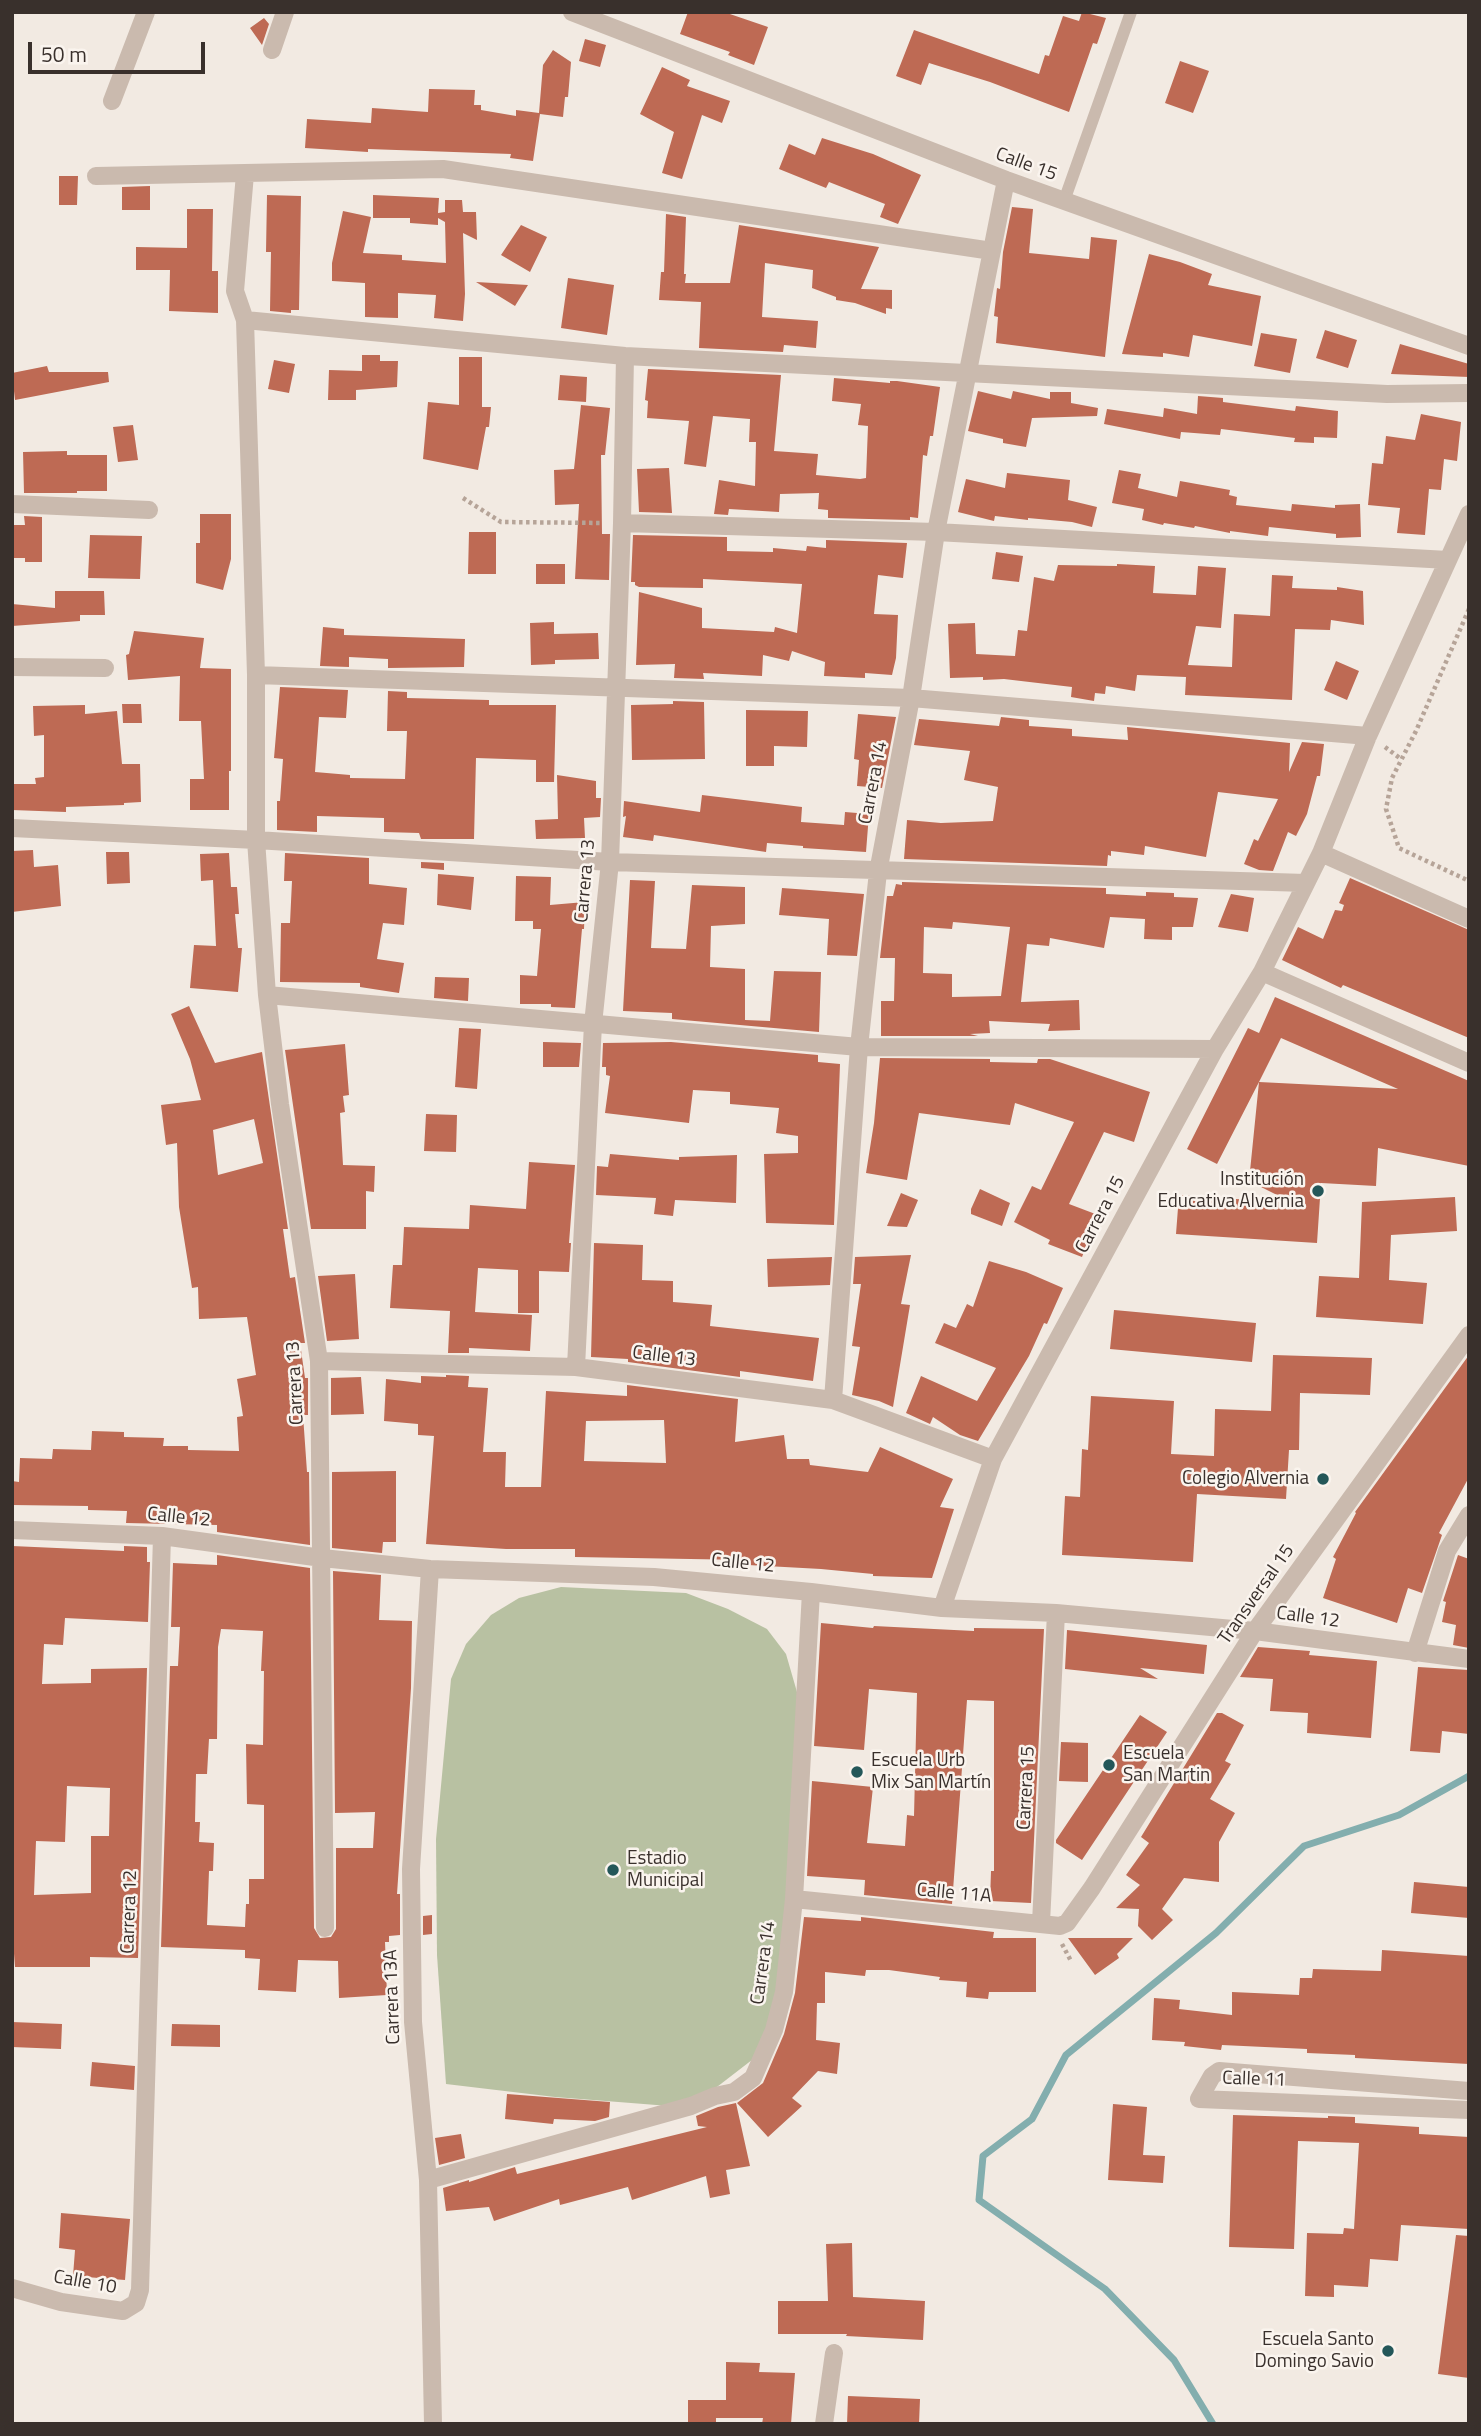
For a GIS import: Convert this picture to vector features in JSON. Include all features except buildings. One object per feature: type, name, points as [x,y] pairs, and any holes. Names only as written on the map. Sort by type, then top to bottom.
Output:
[{"type":"street","points":[[112,102],[146,12]]},
{"type":"street","points":[[272,50],[285,12]]},
{"type":"street","name":"Calle 15","points":[[572,12],[1006,180],[1469,346]]},
{"type":"street","points":[[96,176],[443,169],[992,251]]},
{"type":"street","name":"Carrera 13","points":[[245,174],[235,290],[245,320],[256,675],[256,839],[267,995],[280,1104],[319,1361],[325,1928]]},
{"type":"street","name":"Carrera 14","points":[[833,1400],[859,1047],[878,872],[911,698],[936,532],[1006,180]]},
{"type":"street","points":[[245,320],[625,356],[1387,394],[1469,393]]},
{"type":"street","name":"Carrera 13","points":[[576,1367],[593,1024],[610,862],[625,356]]},
{"type":"street","points":[[12,504],[149,510]]},
{"type":"street","points":[[622,523],[936,532],[1448,560],[1469,514]]},
{"type":"street","name":"Carrera 15","points":[[942,1608],[993,1459],[1214,1049],[1262,972],[1321,853],[1368,736],[1448,560]]},
{"type":"street","points":[[12,667],[105,668]]},
{"type":"street","points":[[256,675],[911,698],[1368,736]]},
{"type":"street","points":[[12,828],[256,839],[610,862],[1306,883]]},
{"type":"street","points":[[1321,853],[1469,919]]},
{"type":"street","points":[[1262,972],[1469,1063]]},
{"type":"street","points":[[267,995],[859,1047],[1214,1049]]},
{"type":"street","name":"Transversal 15","points":[[1092,1888],[1255,1632],[1469,1335]]},
{"type":"street","name":"Calle 13","points":[[319,1361],[576,1367],[833,1400],[993,1459]]},
{"type":"street","points":[[1415,1653],[1447,1551],[1469,1515]]},
{"type":"street","name":"Calle 12","points":[[12,1530],[162,1536],[322,1558],[430,1569],[654,1577],[942,1608],[1056,1613],[1255,1632],[1469,1659]]},
{"type":"street","name":"Carrera 12","points":[[141,2290],[162,1536]]},
{"type":"street","name":"Carrera 13A","points":[[430,1569],[411,1869],[413,2022],[428,2180],[433,2424]]},
{"type":"street","name":"Carrera 14","points":[[428,2180],[691,2106],[734,2092],[753,2078],[770,2040],[784,1992],[794,1899],[811,1592]]},
{"type":"street","name":"Carrera 15","points":[[1041,1923],[1056,1613]]},
{"type":"street","name":"Calle 11A","points":[[794,1899],[1064,1925],[1092,1888]]},
{"type":"street","name":"Calle 11","points":[[1469,2091],[1219,2071],[1212,2076],[1199,2099],[1469,2110]]},
{"type":"street","points":[[1435,2107],[1437,2089]]},
{"type":"street","name":"Calle 10","points":[[12,2288],[61,2302],[123,2311],[136,2303],[141,2290]]},
{"type":"street","points":[[824,2424],[834,2353]]},
{"type":"lane","points":[[1063,201],[1131,12]]},
{"type":"path","points":[[463,498],[501,522],[622,523]]},
{"type":"path","points":[[1469,608],[1392,778],[1386,809],[1399,849],[1469,881]]},
{"type":"green space","name":"Estadio Municipal","points":[[561,1587],[686,1593],[728,1609],[767,1629],[786,1654],[799,1699],[780,1999],[761,2053],[713,2090],[669,2106],[555,2097],[446,2084],[437,1955],[436,1839],[451,1679],[466,1644],[491,1615],[519,1598]]},
{"type":"waterway","points":[[1213,2424],[1174,2360],[1105,2289],[979,2200],[983,2156],[1032,2119],[1066,2055],[1216,1933],[1304,1846],[1399,1815],[1469,1776]]},
{"type":"place","name":"Institución Educativa Alvernia","points":[[1318,1191]]},
{"type":"place","name":"Colegio Alvernia","points":[[1323,1479]]},
{"type":"place","name":"Escuela San Martin","points":[[1109,1765]]},
{"type":"place","name":"Escuela Urb Mix San Martín","points":[[857,1772]]},
{"type":"place","name":"Estadio Municipal","points":[[613,1870]]},
{"type":"place","name":"Escuela Santo Domingo Savio","points":[[1388,2351]]}]
